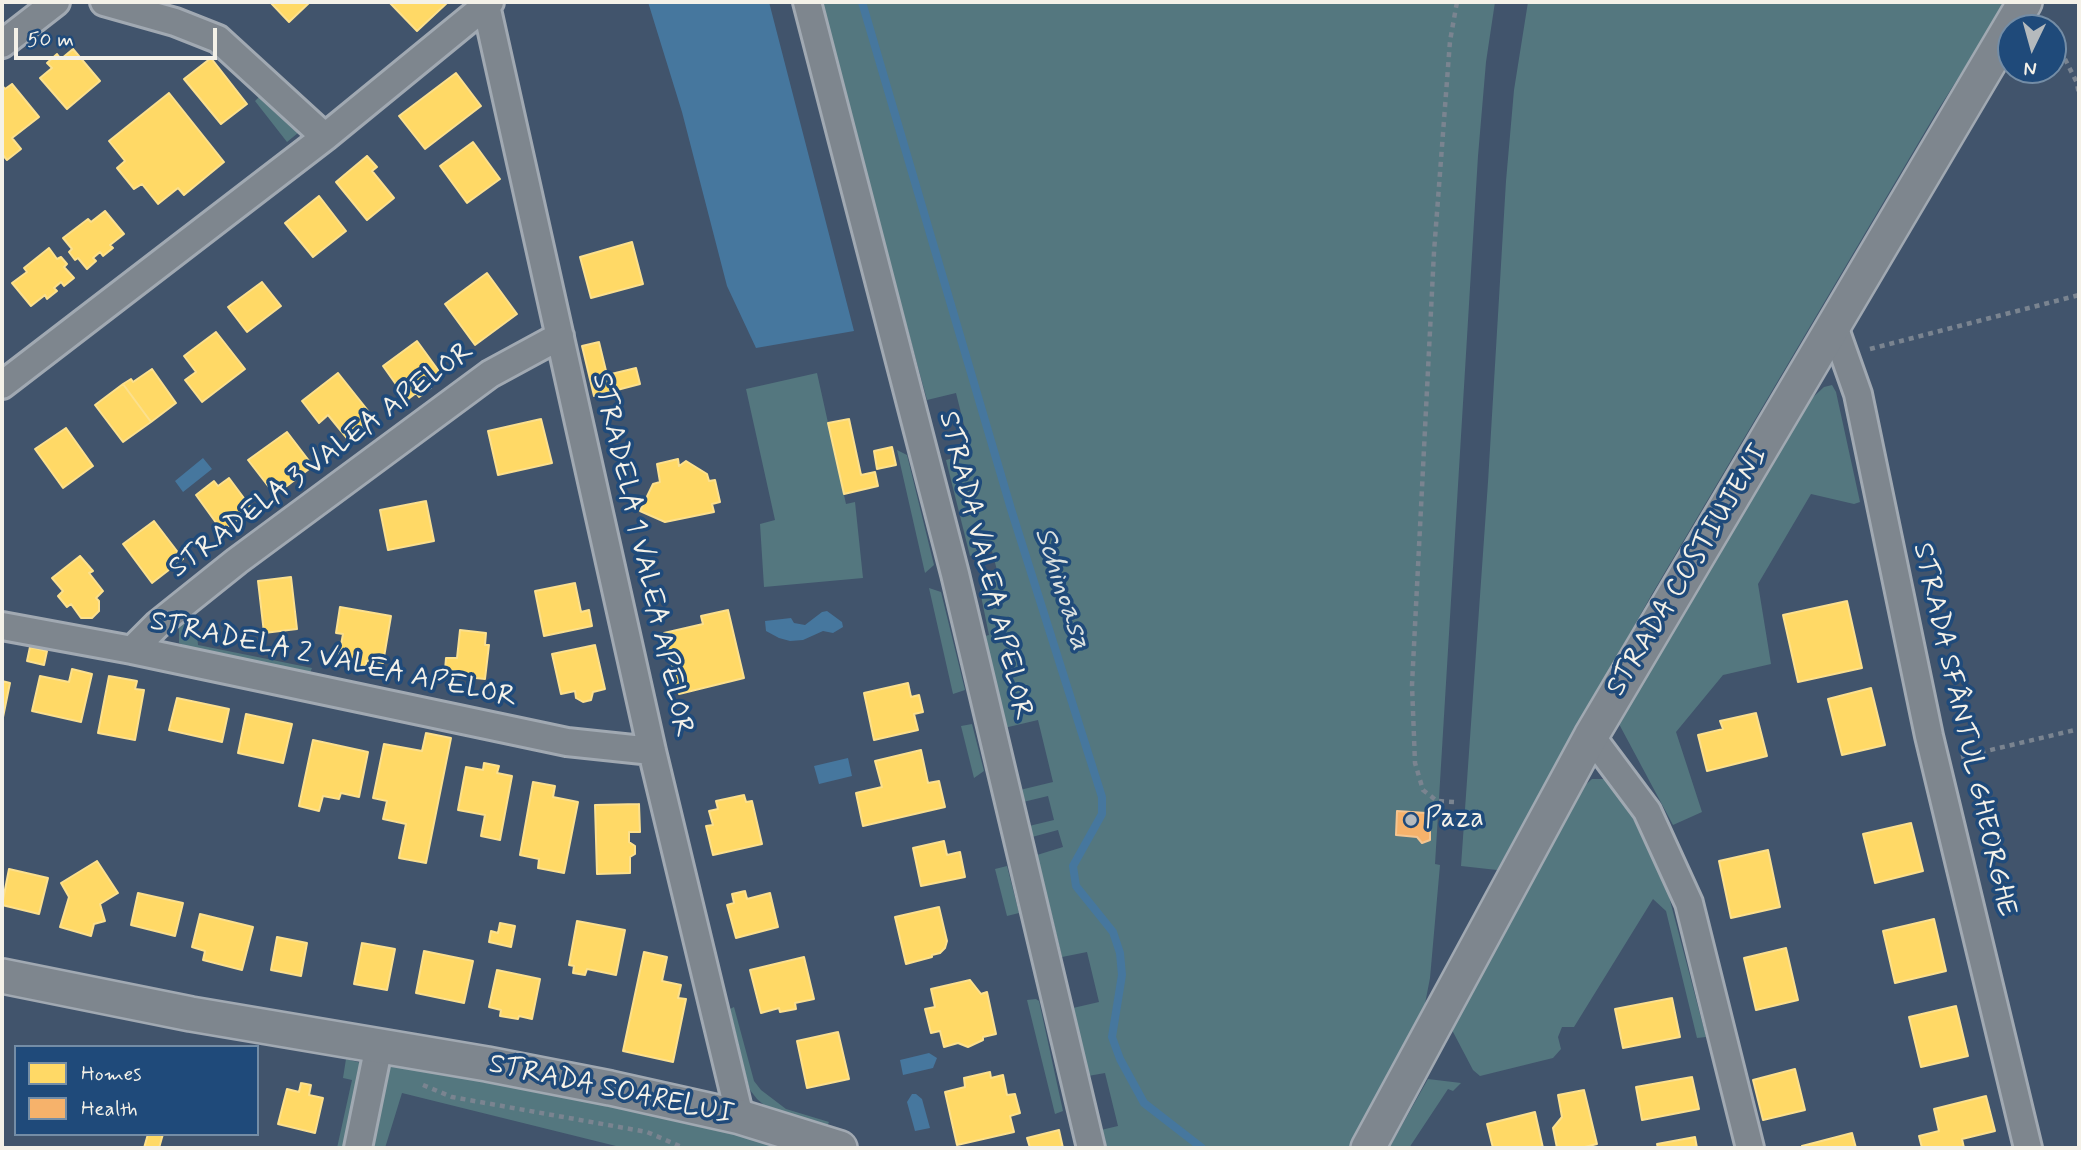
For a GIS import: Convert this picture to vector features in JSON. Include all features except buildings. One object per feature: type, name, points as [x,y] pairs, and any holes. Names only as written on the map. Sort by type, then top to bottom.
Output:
[{"type":"street","points":[[2,44],[56,2]]},
{"type":"street","points":[[104,2],[174,22],[218,39],[325,137]]},
{"type":"street","name":"STRADA VALEA APELOR","points":[[807,2],[956,574],[1091,1148]]},
{"type":"street","name":"STRADA COSTIUJENI","points":[[1367,1148],[1591,736],[1839,341],[2025,2]]},
{"type":"street","points":[[2,385],[325,137],[488,4]]},
{"type":"street","name":"STRADELA 1 VALEA APELOR","points":[[488,4],[652,751],[740,1117]]},
{"type":"street","name":"STRADELA 3 VALEA APELOR","points":[[132,650],[157,625],[237,561],[490,373],[560,336]]},
{"type":"street","name":"STRADA SFÂNTUL GHEORGHE","points":[[1839,341],[1858,394],[1936,764],[2028,1148]]},
{"type":"street","name":"STRADELA 2 VALEA APELOR","points":[[2,626],[132,650],[567,742],[652,751]]},
{"type":"street","points":[[1591,736],[1647,811],[1689,903],[1750,1148]]},
{"type":"street","name":"STRADA SOARELUI","points":[[2,976],[191,1014],[379,1045],[597,1086],[740,1117],[840,1148]]},
{"type":"street","points":[[358,1148],[379,1045]]},
{"type":"path","points":[[1454,802],[1437,801],[1423,790],[1415,763],[1412,685],[1434,252],[1450,41],[1457,2]]},
{"type":"path","points":[[2067,63],[2077,83],[2079,95]]},
{"type":"path","points":[[1839,341],[2079,295]]},
{"type":"path","points":[[1936,764],[2079,729]]},
{"type":"path","points":[[411,1081],[452,1097],[647,1132],[684,1148]]},
{"type":"green space","points":[[818,2],[1495,2],[1486,62],[1478,156],[1435,864],[1440,865],[1430,978],[1424,1009],[1348,1148],[1105,1148],[1101,1130],[1118,1126],[1105,1073],[1088,1076],[1073,1008],[1099,1002],[1087,952],[1062,957],[1037,855],[1063,847],[1058,830],[1032,837],[1029,826],[1054,820],[1048,796],[1023,802],[1020,790],[1053,782],[1038,720],[1004,728],[981,637],[989,635],[980,591],[983,583],[999,578],[992,551],[970,556],[946,460],[971,453],[956,393],[927,400]]},
{"type":"green space","points":[[1528,2],[2006,2],[1936,113],[1652,594],[1497,870],[1461,866],[1514,90]]},
{"type":"green space","points":[[261,95],[304,128],[287,142],[255,101]]},
{"type":"green space","points":[[817,373],[846,504],[855,502],[863,578],[764,587],[760,524],[775,520],[746,389]]},
{"type":"green space","points":[[1832,385],[1836,392],[1860,502],[1854,504],[1811,494],[1758,584],[1771,664],[1723,675],[1676,732],[1702,812],[1673,825],[1619,724],[1811,399],[1824,387]]},
{"type":"green space","points":[[897,450],[907,455],[934,565],[925,573]]},
{"type":"green space","points":[[929,588],[941,592],[965,690],[953,694]]},
{"type":"green space","points":[[195,609],[198,645],[312,668],[310,673],[193,649],[179,643],[179,618]]},
{"type":"green space","points":[[972,724],[984,771],[974,778],[961,726]]},
{"type":"green space","points":[[1592,779],[1616,783],[1667,889],[1706,1037],[1697,1038],[1666,911],[1653,899],[1574,1027],[1562,1027],[1558,1037],[1561,1049],[1553,1058],[1480,1076],[1473,1070],[1452,1030],[1453,1016],[1583,787]]},
{"type":"green space","points":[[1007,866],[1019,913],[1007,916],[995,869]]},
{"type":"green space","points":[[1027,1000],[1039,1001],[1063,1111],[1055,1114]]},
{"type":"green space","points":[[734,1007],[754,1081],[761,1090],[786,1109],[829,1122],[827,1126],[771,1111],[757,1099],[750,1090],[746,1076],[730,1009]]},
{"type":"green space","points":[[346,1059],[365,1064],[350,1148],[337,1148],[352,1080],[343,1078]]},
{"type":"green space","points":[[386,1064],[479,1075],[804,1148],[624,1148],[402,1093],[385,1148],[363,1148]]},
{"type":"green space","points":[[1428,1079],[1461,1083],[1453,1091],[1448,1089],[1409,1148],[1389,1148]]},
{"type":"water","points":[[648,2],[769,2],[854,331],[756,348],[727,286],[682,112]]},
{"type":"water","points":[[203,458],[212,469],[183,492],[175,481]]},
{"type":"water","points":[[827,611],[842,622],[843,627],[833,633],[823,631],[803,640],[790,641],[766,631],[765,621],[791,618],[794,623],[805,625]]},
{"type":"water","points":[[848,758],[852,776],[819,784],[814,766]]},
{"type":"water","points":[[929,1053],[937,1058],[933,1068],[903,1075],[900,1060]]},
{"type":"water","points":[[912,1094],[922,1099],[930,1128],[915,1131],[907,1102]]},
{"type":"waterway","name":"Schinoasa","points":[[862,2],[1011,509],[1102,797],[1102,814],[1073,866],[1076,886],[1113,932],[1120,953],[1122,975],[1112,1037],[1120,1059],[1144,1103],[1202,1148]]},
{"type":"place","name":"Paza","points":[[1411,820]]}]
